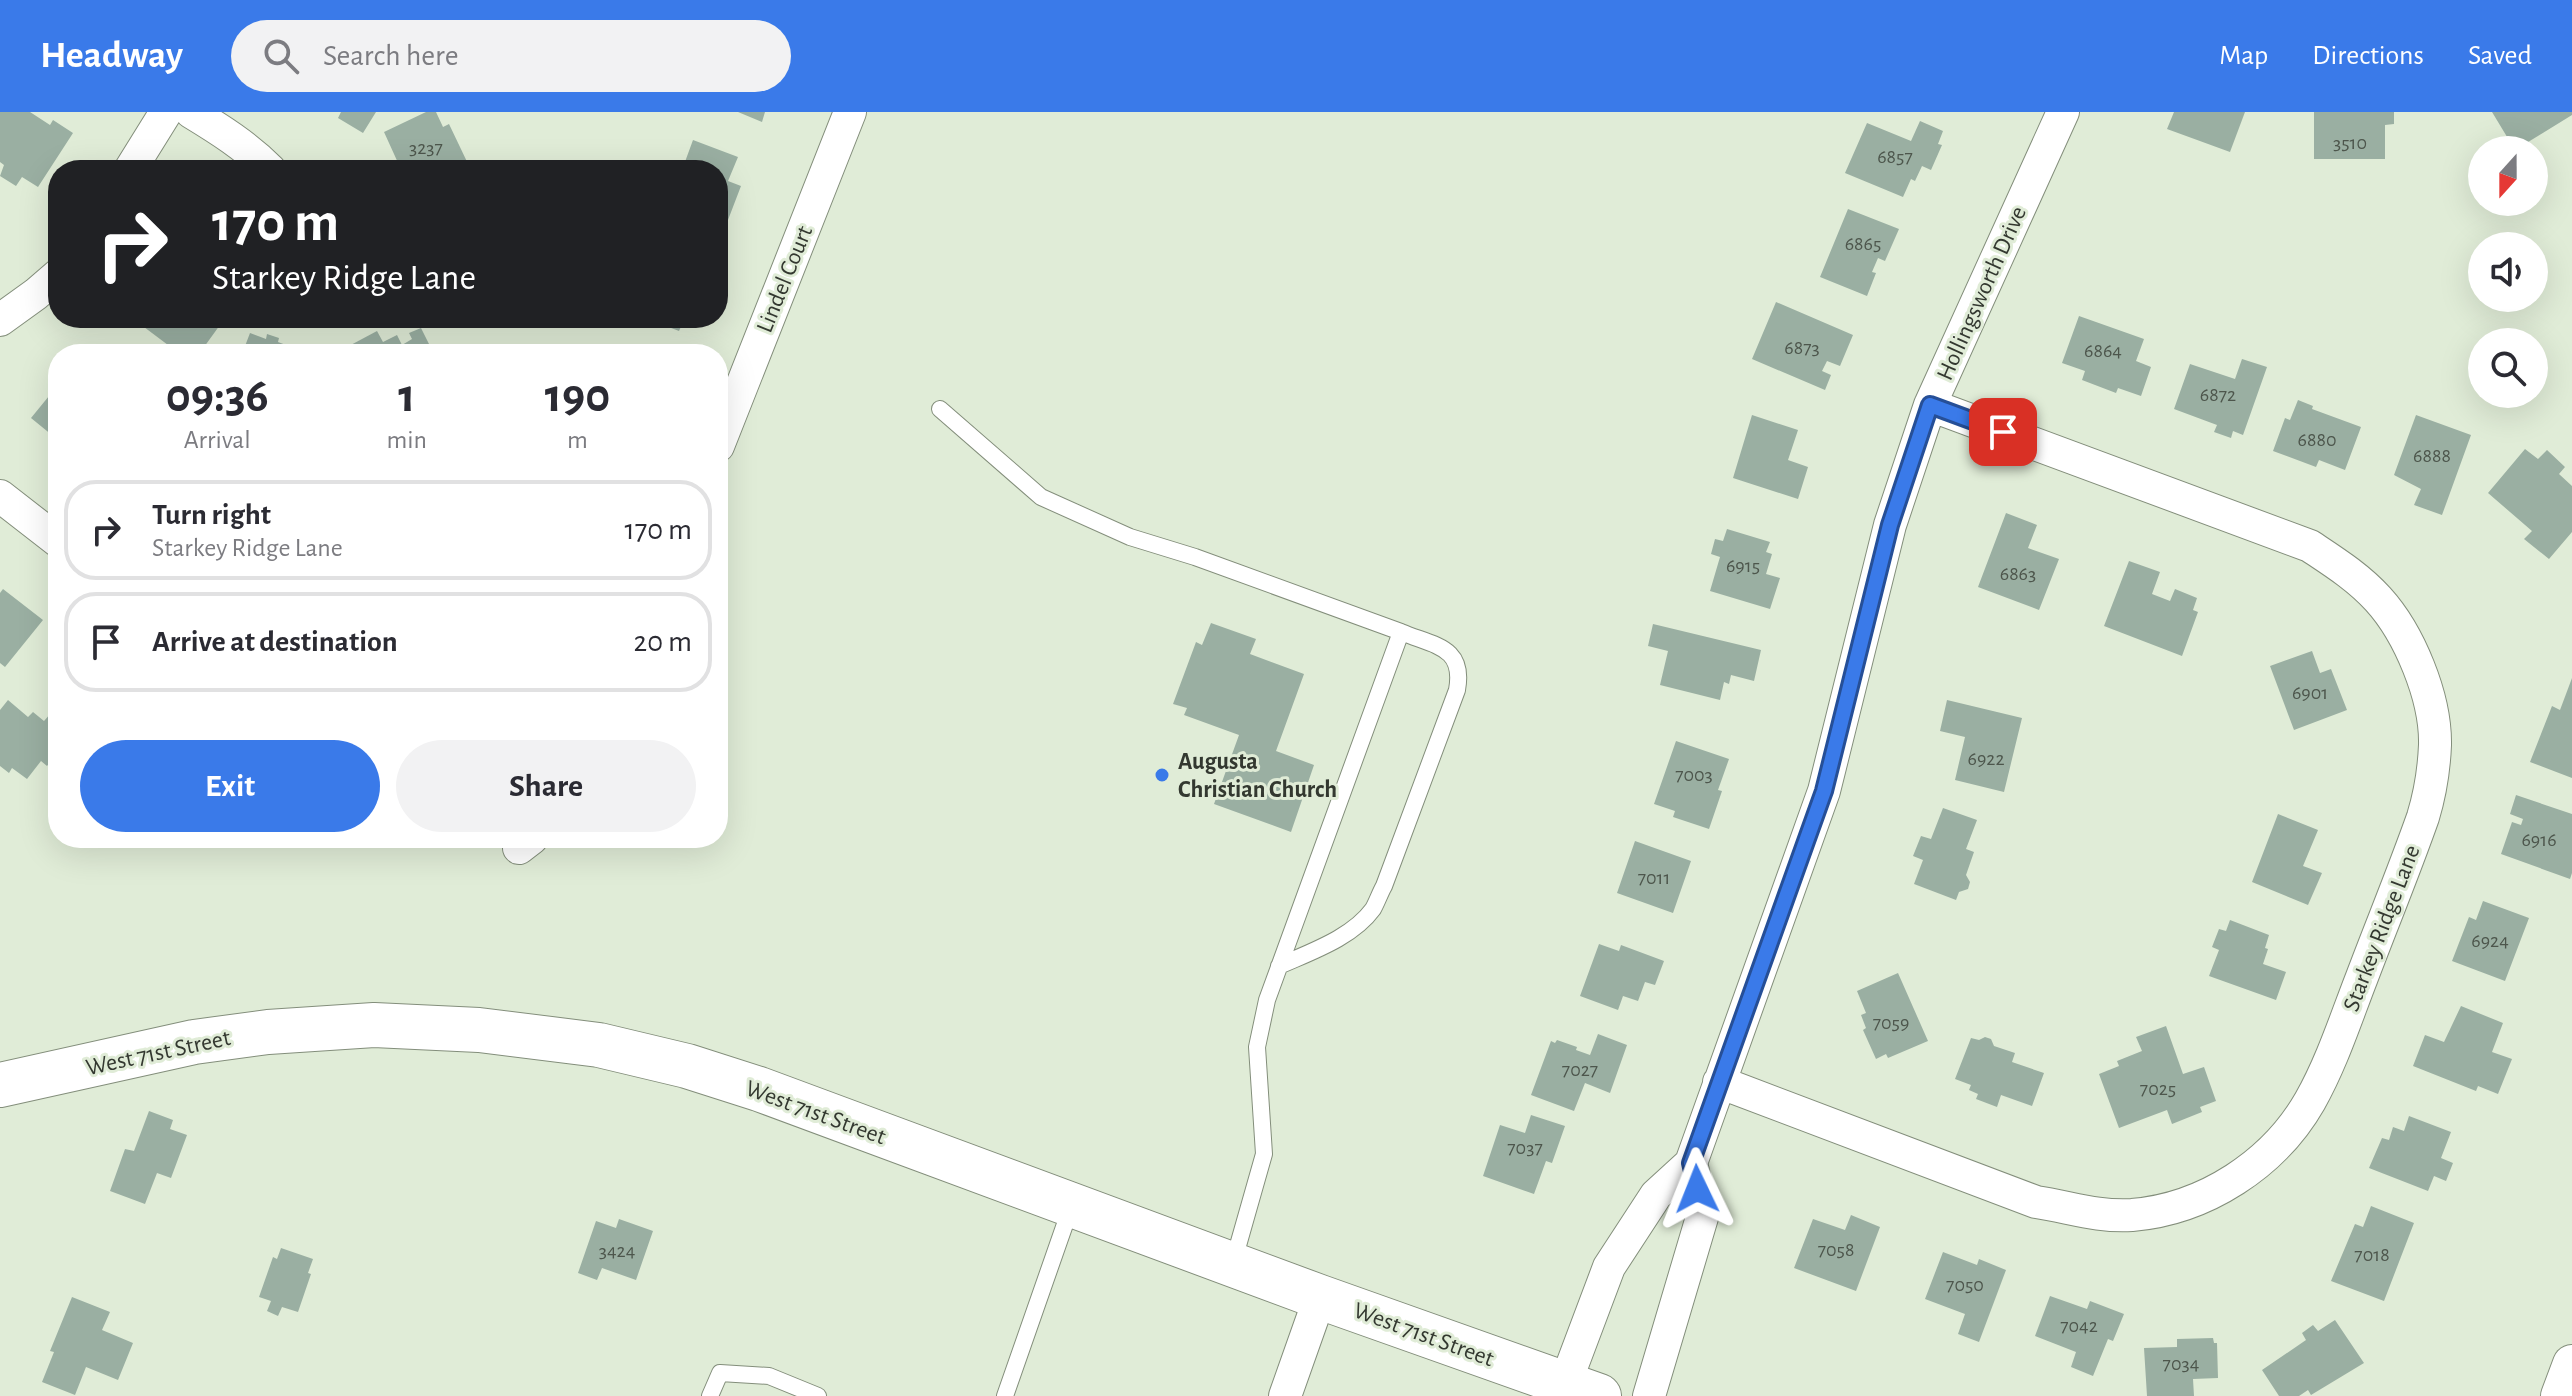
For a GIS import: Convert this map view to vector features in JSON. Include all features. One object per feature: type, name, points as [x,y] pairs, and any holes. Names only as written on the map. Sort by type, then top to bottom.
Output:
[{"type":"main road","name":"West 71st Street","points":[[0,1085],[194,1042],[268,1032],[374,1025],[479,1030],[599,1045],[687,1066],[759,1089],[1071,1206],[1582,1390]]},
{"type":"street","points":[[136,160],[166,112]]},
{"type":"street","points":[[191,112],[232,137],[261,160]]},
{"type":"street","name":"Lindel Court","points":[[728,421],[850,112]]},
{"type":"street","name":"Hollingsworth Drive","points":[[1582,1390],[1609,1267],[1656,1195],[1691,1163],[1824,791],[1890,525],[1930,405],[2063,112]]},
{"type":"street","points":[[0,320],[48,283]]},
{"type":"street","name":"Starkey Ridge Lane","points":[[1719,1082],[2036,1202],[2086,1213],[2124,1215],[2177,1207],[2215,1191],[2249,1171],[2284,1137],[2303,1113],[2326,1068],[2423,817],[2435,742],[2423,679],[2396,623],[2379,600],[2351,574],[2310,546],[1930,405]]},
{"type":"street","points":[[0,496],[48,533]]},
{"type":"street","points":[[1649,1396],[1703,1214],[1691,1163]]},
{"type":"street","points":[[1285,1396],[1320,1297]]},
{"type":"street","points":[[2560,1396],[2572,1364]]},
{"type":"lane","points":[[940,409],[1041,497],[1130,537],[1195,557],[1401,632],[1451,653],[1458,663],[1457,690],[1384,886],[1372,910],[1342,935],[1279,966]]},
{"type":"lane","points":[[1233,1265],[1264,1154],[1257,1047],[1267,1000],[1401,632]]},
{"type":"lane","points":[[1005,1396],[1071,1206]]},
{"type":"lane","points":[[710,1396],[720,1373],[769,1376],[818,1396]]},
{"type":"building","points":[[0,112],[30,112],[50,125],[53,120],[73,133],[56,160],[48,160],[48,172],[38,187],[22,177],[16,186],[0,176],[4,165],[0,162]]},
{"type":"building","points":[[341,112],[376,112],[363,133],[338,118]]},
{"type":"building","points":[[426,112],[436,112],[443,127],[449,124],[466,160],[397,160],[384,132]]},
{"type":"building","points":[[738,112],[765,112],[762,122]]},
{"type":"building","points":[[2174,112],[2245,112],[2230,152],[2167,129]]},
{"type":"building","points":[[2314,112],[2394,112],[2394,124],[2385,125],[2385,159],[2314,159]]},
{"type":"building","points":[[2492,112],[2572,112],[2572,115],[2538,136],[2507,136]]},
{"type":"building","points":[[1920,121],[1943,131],[1938,144],[1942,145],[1931,170],[1922,166],[1915,181],[1911,179],[1903,197],[1845,173],[1867,123],[1911,141]]},
{"type":"building","points":[[693,140],[738,157],[728,181],[728,160],[686,160]]},
{"type":"building","points":[[728,181],[741,186],[728,220]]},
{"type":"building","points":[[1848,209],[1899,229],[1885,261],[1878,258],[1867,296],[1820,277]]},
{"type":"building","points":[[1776,302],[1853,335],[1840,366],[1827,361],[1822,371],[1831,375],[1825,390],[1752,359]]},
{"type":"building","points":[[2079,316],[2144,339],[2136,361],[2151,367],[2141,396],[2118,388],[2116,393],[2082,380],[2085,371],[2062,363]]},
{"type":"building","points":[[145,328],[218,328],[206,344],[167,344]]},
{"type":"building","points":[[421,328],[429,344],[404,344],[412,339],[409,333]]},
{"type":"building","points":[[377,331],[383,342],[397,335],[402,344],[353,344]]},
{"type":"building","points":[[250,333],[266,339],[267,334],[279,338],[278,342],[283,344],[246,344]]},
{"type":"building","points":[[2242,359],[2267,367],[2243,435],[2233,431],[2231,438],[2214,432],[2217,425],[2174,409],[2190,364],[2235,379]]},
{"type":"building","points":[[48,397],[48,432],[31,418]]},
{"type":"building","points":[[2298,400],[2313,406],[2312,409],[2361,427],[2345,470],[2319,460],[2316,467],[2273,451],[2285,418],[2290,420]]},
{"type":"building","points":[[1752,415],[1798,430],[1788,460],[1808,467],[1798,499],[1733,478]]},
{"type":"building","points":[[2416,415],[2471,435],[2442,515],[2414,505],[2421,489],[2394,475]]},
{"type":"building","points":[[2525,449],[2538,459],[2547,450],[2565,467],[2559,474],[2572,486],[2572,532],[2549,559],[2524,539],[2532,531],[2488,493]]},
{"type":"building","points":[[2006,513],[2037,525],[2028,548],[2059,559],[2039,610],[1978,587]]},
{"type":"building","points":[[1727,529],[1770,542],[1766,552],[1772,554],[1766,574],[1780,578],[1770,609],[1710,591],[1720,557],[1711,554],[1715,539],[1723,541]]},
{"type":"building","points":[[2129,561],[2160,572],[2152,594],[2170,601],[2175,589],[2197,598],[2193,610],[2198,612],[2182,656],[2104,626]]},
{"type":"building","points":[[3,589],[43,620],[5,667],[0,663],[0,593]]},
{"type":"building","points":[[1211,623],[1256,639],[1250,654],[1304,674],[1276,751],[1314,765],[1291,832],[1214,804],[1239,735],[1184,715],[1187,708],[1173,704],[1196,642],[1202,645]]},
{"type":"building","points":[[1653,624],[1761,650],[1754,681],[1731,675],[1729,684],[1724,682],[1720,700],[1660,685],[1668,651],[1648,646]]},
{"type":"building","points":[[2312,651],[2320,673],[2331,669],[2347,710],[2294,730],[2270,666]]},
{"type":"building","points":[[2572,678],[2572,778],[2530,762],[2552,706],[2560,710]]},
{"type":"building","points":[[8,700],[28,717],[33,712],[44,721],[48,716],[48,765],[41,761],[27,779],[12,768],[9,773],[0,766],[0,710]]},
{"type":"building","points":[[1947,700],[2022,718],[2004,792],[1955,780],[1965,737],[1940,731]]},
{"type":"building","points":[[1676,741],[1729,759],[1709,829],[1673,817],[1675,811],[1654,804]]},
{"type":"building","points":[[2516,795],[2572,814],[2570,879],[2501,854],[2512,822],[2521,825],[2523,819],[2510,814]]},
{"type":"building","points":[[1943,808],[1977,820],[1966,849],[1974,852],[1966,875],[1970,882],[1968,889],[1959,892],[1956,900],[1914,884],[1923,860],[1913,856],[1921,836],[1931,839]]},
{"type":"building","points":[[2278,814],[2318,830],[2303,866],[2322,873],[2308,905],[2252,882]]},
{"type":"building","points":[[1635,841],[1691,861],[1673,913],[1617,893]]},
{"type":"building","points":[[2483,901],[2529,918],[2505,981],[2452,961],[2469,917],[2476,920]]},
{"type":"building","points":[[2230,920],[2269,935],[2263,964],[2286,972],[2276,1000],[2209,976],[2219,950],[2212,947],[2219,929],[2226,931]]},
{"type":"building","points":[[1599,944],[1619,951],[1621,945],[1664,961],[1655,985],[1645,982],[1638,1001],[1623,996],[1618,1010],[1580,996]]},
{"type":"building","points":[[1898,973],[1928,1041],[1888,1058],[1886,1054],[1876,1059],[1863,1030],[1866,1028],[1861,1015],[1866,1013],[1857,991]]},
{"type":"building","points":[[2461,1006],[2503,1023],[2492,1052],[2512,1059],[2498,1094],[2478,1086],[2476,1091],[2413,1066],[2425,1035],[2444,1042]]},
{"type":"building","points":[[2166,1026],[2183,1074],[2204,1067],[2216,1101],[2200,1107],[2202,1112],[2172,1124],[2167,1110],[2119,1128],[2099,1074],[2119,1066],[2117,1061],[2142,1051],[2136,1037]]},
{"type":"building","points":[[1598,1034],[1627,1045],[1610,1093],[1585,1083],[1574,1111],[1531,1095],[1551,1041],[1577,1047],[1576,1050],[1590,1055]]},
{"type":"building","points":[[1985,1037],[1991,1039],[1994,1046],[2015,1053],[2012,1062],[2044,1073],[2032,1106],[2001,1095],[1997,1107],[1976,1099],[1978,1094],[1969,1090],[1971,1085],[1955,1079],[1971,1038],[1979,1040]]},
{"type":"building","points":[[149,1111],[173,1120],[170,1129],[187,1135],[171,1178],[157,1173],[145,1204],[110,1191],[125,1149],[134,1151]]},
{"type":"building","points":[[1531,1115],[1565,1126],[1552,1163],[1546,1161],[1534,1194],[1483,1176],[1500,1125],[1525,1133]]},
{"type":"building","points":[[2409,1116],[2451,1132],[2441,1158],[2453,1163],[2446,1181],[2434,1176],[2428,1191],[2369,1168],[2382,1138],[2389,1140],[2393,1127],[2404,1131]]},
{"type":"building","points":[[2371,1206],[2414,1223],[2384,1301],[2331,1281],[2355,1224],[2363,1227]]},
{"type":"building","points":[[1851,1215],[1880,1227],[1856,1291],[1794,1268],[1813,1219],[1845,1230]]},
{"type":"building","points":[[619,1219],[653,1231],[636,1280],[602,1268],[597,1280],[578,1273],[596,1221],[616,1228]]},
{"type":"building","points":[[281,1248],[313,1259],[298,1312],[282,1307],[278,1316],[267,1311],[271,1301],[259,1297],[273,1257],[277,1259]]},
{"type":"building","points":[[1943,1252],[1977,1265],[1979,1259],[2006,1270],[1979,1342],[1958,1334],[1965,1314],[1925,1299]]},
{"type":"building","points":[[2050,1296],[2087,1309],[2090,1301],[2124,1314],[2113,1341],[2108,1339],[2093,1376],[2071,1367],[2076,1352],[2035,1336]]},
{"type":"building","points":[[72,1297],[110,1312],[102,1330],[133,1343],[118,1380],[86,1367],[75,1395],[42,1382],[54,1352],[50,1351]]},
{"type":"building","points":[[2335,1320],[2364,1363],[2311,1395],[2308,1390],[2299,1396],[2279,1396],[2262,1370],[2306,1340],[2302,1333],[2313,1325],[2318,1331]]},
{"type":"building","points":[[2213,1338],[2217,1343],[2218,1378],[2193,1379],[2194,1396],[2147,1396],[2144,1348],[2177,1347],[2177,1339]]},
{"type":"place","name":"Augusta Christian Church","points":[[1162,775]]},
{"type":"route","points":[[1697,1189],[1691,1163],[1813,827],[1837,743],[1890,525],[1930,405],[2003,432]]}]
